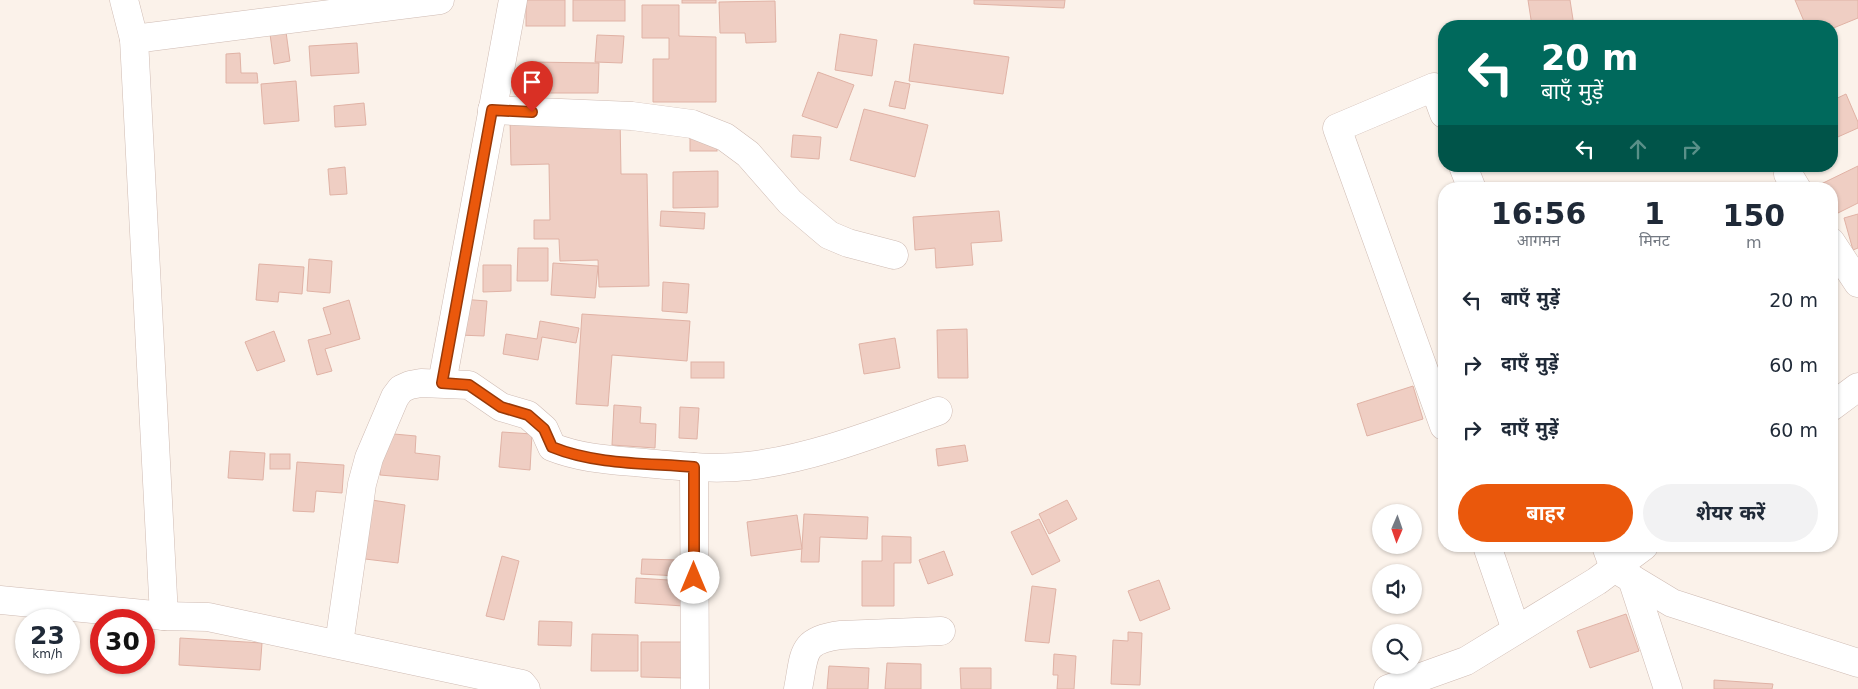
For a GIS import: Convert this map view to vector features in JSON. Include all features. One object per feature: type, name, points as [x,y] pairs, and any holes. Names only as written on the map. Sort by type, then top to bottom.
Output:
[{"type":"street","points":[[124,0],[134,39],[164,616]]},
{"type":"street","points":[[134,39],[397,3],[440,0]]},
{"type":"street","points":[[442,383],[513,0]]},
{"type":"street","points":[[1438,98],[1434,87],[1337,128],[1438,409]]},
{"type":"street","points":[[492,110],[632,116],[692,124],[725,137],[748,154],[790,202],[829,235],[848,243],[894,255]]},
{"type":"street","points":[[1838,253],[1858,284]]},
{"type":"street","points":[[339,644],[362,484],[369,458],[395,397],[401,389],[410,385],[421,383],[469,385],[501,407],[528,415],[544,429],[552,447],[570,454],[591,459],[694,467],[746,466],[790,459],[833,447],[938,411]]},
{"type":"street","points":[[1838,401],[1858,387]]},
{"type":"street","points":[[694,467],[695,689]]},
{"type":"street","points":[[1488,552],[1516,630]]},
{"type":"street","points":[[1388,689],[1466,660],[1597,582],[1635,552]]},
{"type":"street","points":[[1617,565],[1672,603],[1858,663]]},
{"type":"street","points":[[1617,565],[1668,689]]},
{"type":"street","points":[[0,600],[164,616],[208,617],[530,687]]},
{"type":"street","points":[[798,689],[806,650],[814,641],[825,637],[841,635],[941,631]]},
{"type":"building","points":[[526,0],[565,0],[565,26],[526,26]]},
{"type":"building","points":[[573,0],[625,0],[625,21],[573,21]]},
{"type":"building","points":[[682,0],[716,0],[716,3],[682,3]]},
{"type":"building","points":[[974,0],[1065,0],[1064,8],[974,4]]},
{"type":"building","points":[[1528,0],[1570,0],[1573,20],[1531,20]]},
{"type":"building","points":[[1795,0],[1858,0],[1858,18],[1838,26],[1838,20],[1803,20]]},
{"type":"building","points":[[775,1],[776,42],[746,43],[745,33],[720,33],[719,2]]},
{"type":"building","points":[[642,5],[679,5],[679,36],[716,37],[716,102],[653,102],[653,59],[669,59],[669,38],[642,38]]},
{"type":"building","points":[[286,32],[290,61],[274,64],[270,34]]},
{"type":"building","points":[[840,34],[877,40],[872,76],[835,70]]},
{"type":"building","points":[[597,35],[624,36],[622,63],[595,62]]},
{"type":"building","points":[[357,43],[359,73],[311,76],[309,46]]},
{"type":"building","points":[[914,44],[1009,57],[1003,94],[909,81]]},
{"type":"building","points":[[240,53],[241,73],[257,73],[258,83],[226,83],[226,54]]},
{"type":"building","points":[[530,62],[599,63],[598,93],[530,93]]},
{"type":"building","points":[[818,72],[854,85],[837,128],[802,116]]},
{"type":"building","points":[[296,81],[299,121],[264,124],[261,84]]},
{"type":"building","points":[[895,81],[910,84],[905,109],[889,106]]},
{"type":"building","points":[[1846,94],[1858,122],[1858,128],[1838,137],[1838,98]]},
{"type":"building","points":[[364,103],[366,125],[335,127],[334,106]]},
{"type":"building","points":[[864,109],[928,125],[915,177],[850,160]]},
{"type":"building","points":[[620,117],[621,174],[647,174],[649,286],[599,287],[598,260],[560,261],[559,239],[534,239],[534,220],[550,220],[549,164],[511,165],[510,119]]},
{"type":"building","points":[[793,135],[821,137],[819,159],[791,157]]},
{"type":"building","points":[[690,137],[717,137],[717,151],[690,151]]},
{"type":"building","points":[[1858,166],[1858,203],[1838,213],[1838,182],[1825,182]]},
{"type":"building","points":[[345,167],[347,194],[330,195],[328,169]]},
{"type":"building","points":[[718,171],[718,207],[673,208],[673,172]]},
{"type":"building","points":[[661,211],[705,213],[704,229],[660,226]]},
{"type":"building","points":[[999,211],[1002,241],[971,243],[973,265],[936,268],[935,248],[915,250],[913,217]]},
{"type":"building","points":[[1858,214],[1858,248],[1853,250],[1844,218]]},
{"type":"building","points":[[518,248],[548,248],[548,281],[517,281]]},
{"type":"building","points":[[309,259],[332,261],[330,293],[307,291]]},
{"type":"building","points":[[553,263],[598,266],[595,298],[551,295]]},
{"type":"building","points":[[259,264],[304,267],[302,294],[279,292],[278,302],[256,300]]},
{"type":"building","points":[[483,265],[511,265],[511,291],[483,292]]},
{"type":"building","points":[[663,282],[689,284],[687,313],[662,311]]},
{"type":"building","points":[[461,299],[487,301],[484,336],[459,335]]},
{"type":"building","points":[[349,300],[360,339],[325,349],[332,371],[317,375],[308,340],[331,334],[323,308]]},
{"type":"building","points":[[582,314],[690,321],[687,361],[612,355],[608,406],[576,404]]},
{"type":"building","points":[[540,321],[579,328],[576,343],[542,337],[538,360],[503,354],[506,334],[537,339]]},
{"type":"building","points":[[967,329],[968,378],[938,378],[937,330]]},
{"type":"building","points":[[274,331],[285,361],[257,371],[245,342]]},
{"type":"building","points":[[895,338],[900,368],[864,374],[859,344]]},
{"type":"building","points":[[691,362],[724,362],[724,378],[691,378]]},
{"type":"building","points":[[1413,386],[1423,419],[1367,436],[1357,404]]},
{"type":"building","points":[[614,405],[641,407],[640,423],[656,424],[655,448],[612,445]]},
{"type":"building","points":[[680,407],[699,408],[697,439],[679,438]]},
{"type":"building","points":[[502,432],[532,434],[530,470],[499,467]]},
{"type":"building","points":[[383,433],[416,436],[415,453],[440,456],[438,480],[380,475]]},
{"type":"building","points":[[965,445],[968,461],[938,466],[936,449]]},
{"type":"building","points":[[230,451],[265,453],[263,480],[228,478]]},
{"type":"building","points":[[270,454],[290,454],[290,469],[270,469]]},
{"type":"building","points":[[297,462],[344,465],[342,493],[316,491],[314,512],[293,511]]},
{"type":"building","points":[[365,499],[405,505],[398,563],[357,558]]},
{"type":"building","points":[[1067,500],[1077,519],[1049,534],[1039,514]]},
{"type":"building","points":[[804,514],[868,517],[867,539],[820,537],[819,562],[801,562]]},
{"type":"building","points":[[797,515],[802,549],[751,556],[747,522]]},
{"type":"building","points":[[1039,519],[1060,561],[1032,575],[1011,532]]},
{"type":"building","points":[[882,536],[911,537],[911,563],[894,563],[894,606],[862,606],[862,561],[882,561]]},
{"type":"building","points":[[944,551],[953,575],[928,584],[919,560]]},
{"type":"building","points":[[502,556],[519,561],[504,620],[486,616]]},
{"type":"building","points":[[642,559],[679,560],[678,576],[641,574]]},
{"type":"building","points":[[636,578],[685,581],[684,606],[635,603]]},
{"type":"building","points":[[1159,580],[1170,609],[1140,621],[1128,591]]},
{"type":"building","points":[[1032,586],[1056,589],[1049,643],[1025,641]]},
{"type":"building","points":[[1626,614],[1639,651],[1590,668],[1577,631]]},
{"type":"building","points":[[539,621],[572,622],[571,646],[538,645]]},
{"type":"building","points":[[1128,632],[1142,633],[1140,685],[1111,684],[1113,640],[1128,641]]},
{"type":"building","points":[[592,634],[638,635],[638,671],[591,671]]},
{"type":"building","points":[[180,638],[262,643],[260,670],[179,665]]},
{"type":"building","points":[[641,642],[683,642],[682,678],[641,677]]},
{"type":"building","points":[[1054,654],[1076,656],[1074,689],[1057,689],[1058,675],[1053,675]]},
{"type":"building","points":[[887,663],[921,664],[921,689],[885,689]]},
{"type":"building","points":[[829,666],[869,668],[868,689],[827,689]]},
{"type":"building","points":[[960,668],[991,668],[991,689],[961,689]]},
{"type":"building","points":[[1714,680],[1773,684],[1772,689],[1714,689]]},
{"type":"route","points":[[532,112],[492,110],[442,383],[469,385],[501,407],[528,415],[544,429],[552,447],[570,454],[591,459],[694,467],[694,578]]}]
